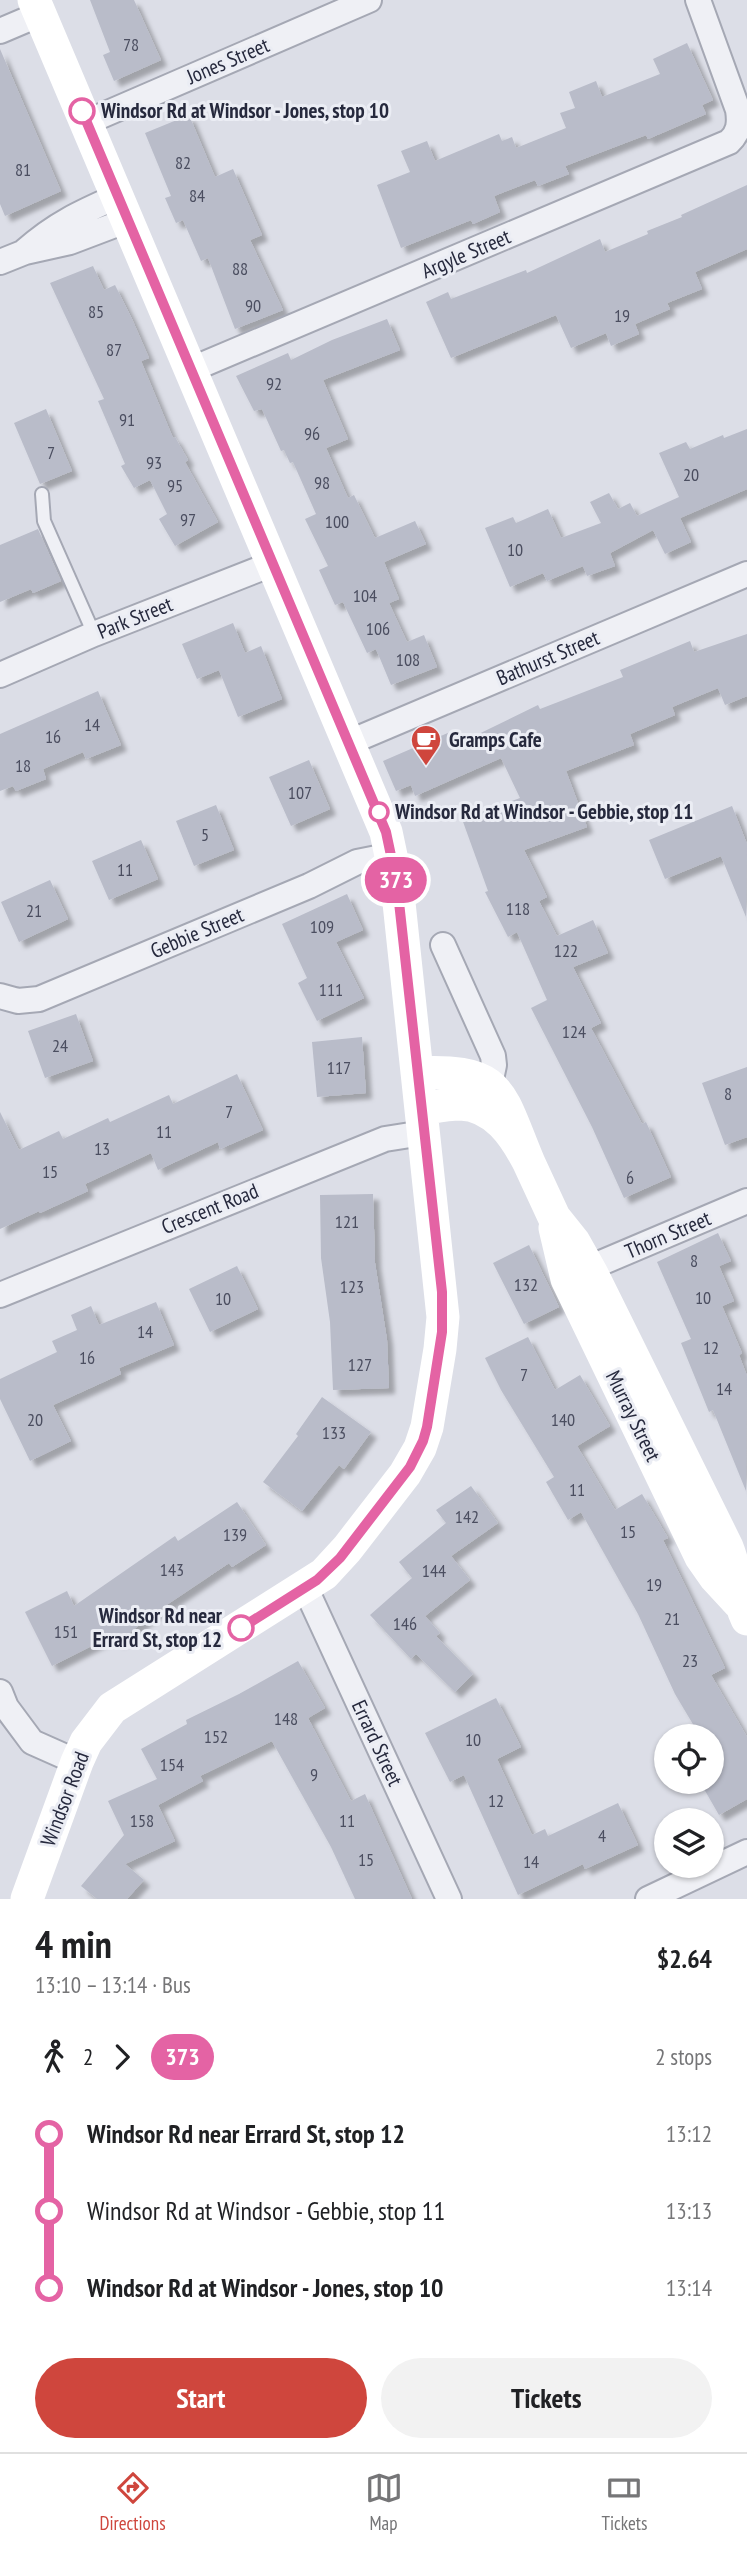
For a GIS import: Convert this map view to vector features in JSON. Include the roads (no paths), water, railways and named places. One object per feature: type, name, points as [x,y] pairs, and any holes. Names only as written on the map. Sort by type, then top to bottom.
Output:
[{"type":"main road","name":"Windsor Road","points":[[27,1899],[77,1762],[86,1742],[112,1708],[324,1574],[347,1549],[410,1467],[425,1435],[443,1317],[392,855],[350,742],[37,7]]},
{"type":"main road","points":[[418,1073],[464,1074],[490,1084]]},
{"type":"main road","name":"Murray Street","points":[[490,1084],[502,1100],[554,1217],[560,1252],[578,1274],[701,1557],[715,1577],[745,1607]]},
{"type":"main road","name":"Murray Street","points":[[422,1121],[459,1104],[483,1111],[507,1126],[529,1163]]},
{"type":"street","name":"Jones Street","points":[[87,122],[369,0]]},
{"type":"street","name":"Argyle Street","points":[[190,370],[731,140],[739,124],[737,106],[698,0]]},
{"type":"street","points":[[0,31],[37,7]]},
{"type":"street","points":[[0,262],[25,251],[65,220],[123,208]]},
{"type":"street","name":"Park Street","points":[[0,675],[94,634],[272,564]]},
{"type":"street","name":"Bathurst Street","points":[[350,742],[747,574]]},
{"type":"street","name":"Gebbie Street","points":[[0,996],[18,1002],[39,999],[309,886],[345,866],[392,855]]},
{"type":"street","points":[[443,945],[491,1052],[494,1065],[490,1084]]},
{"type":"street","name":"Crescent Road","points":[[0,1295],[385,1139],[422,1121]]},
{"type":"street","name":"Thorn Street","points":[[578,1274],[747,1201]]},
{"type":"street","name":"Errard Street","points":[[305,1587],[449,1899]]},
{"type":"street","points":[[0,1692],[6,1707],[32,1742],[77,1762]]},
{"type":"street","points":[[648,1899],[747,1852]]},
{"type":"lane","points":[[42,494],[44,521],[94,634]]},
{"type":"place","name":"Windsor Rd at Windsor - Jones, stop 10","points":[[82,111]]},
{"type":"place","name":"Gramps Cafe","points":[[426,767]]},
{"type":"place","name":"Windsor Rd at Windsor - Gebbie, stop 11","points":[[379,812]]},
{"type":"place","name":"Windsor Rd near Errard St, stop 12","points":[[241,1628]]}]
